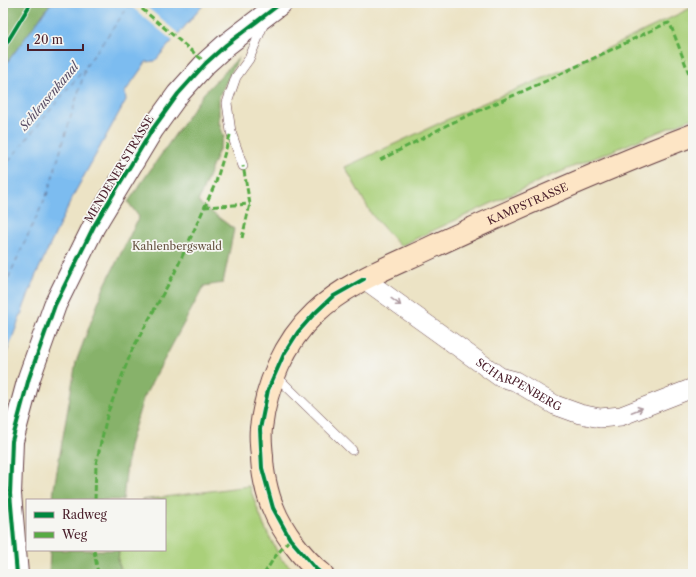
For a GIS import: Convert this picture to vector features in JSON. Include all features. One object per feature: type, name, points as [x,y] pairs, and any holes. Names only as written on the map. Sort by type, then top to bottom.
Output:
[{"type":"main road","name":"KAMPSTRASSE","points":[[322,574],[290,539],[273,508],[262,468],[260,429],[268,390],[284,354],[298,332],[332,297],[364,279],[518,208],[656,149],[693,135]]},
{"type":"street","name":"MENDENER STRASSE","points":[[17,574],[10,494],[12,442],[29,378],[55,305],[94,226],[152,130],[178,94],[206,63],[226,45],[275,8]]},
{"type":"street","name":"SCHARPENBERG","points":[[364,279],[500,377],[515,381],[555,405],[580,414],[600,418],[621,416],[693,388]]},
{"type":"lane","points":[[243,166],[231,132],[227,103],[236,77],[249,59],[275,8]]},
{"type":"lane","points":[[275,375],[352,450]]},
{"type":"green space","points":[[3,3],[51,3],[3,68]]},
{"type":"green space","points":[[693,7],[693,118],[548,177],[400,246],[372,215],[345,167],[474,107],[565,69]]},
{"type":"green space","name":"Kahlenbergswald","points":[[239,57],[219,96],[219,123],[224,137],[198,202],[234,229],[223,283],[204,286],[143,399],[129,446],[123,499],[53,499],[76,362],[104,287],[139,217],[128,202],[204,93]]},
{"type":"green space","points":[[249,486],[264,526],[281,559],[299,574],[123,574],[118,562],[119,551],[166,551],[166,499],[149,499]]},
{"type":"green space","points":[[50,551],[119,551],[118,562],[123,574],[49,574]]},
{"type":"water","name":"Schleusenkanal","points":[[51,3],[205,3],[155,61],[146,62],[125,92],[126,100],[74,194],[35,277],[3,363],[3,68]]},
{"type":"pier","points":[[127,3],[142,3],[180,35],[174,42]]},
{"type":"ferry route","points":[[86,66],[131,3]]},
{"type":"ferry route","points":[[3,295],[10,274],[48,192],[86,67]]},
{"type":"ferry route","points":[[3,168],[84,69]]},
{"type":"marked path","points":[[135,3],[206,63]]},
{"type":"marked path","points":[[380,160],[447,125],[546,81],[669,23],[693,84]]},
{"type":"marked path","points":[[95,499],[96,464],[108,412],[132,350],[175,272],[216,182],[231,132]]},
{"type":"marked path","points":[[242,238],[250,204],[243,166]]},
{"type":"marked path","points":[[204,207],[250,204]]},
{"type":"marked path","points":[[264,574],[274,558],[290,539]]},
{"type":"marked path","points":[[94,551],[98,574]]},
{"type":"cycle path","points":[[3,49],[31,3]]},
{"type":"cycle path","points":[[17,574],[10,494],[12,441],[29,378],[55,305],[94,226],[152,130],[178,94],[206,63],[226,45],[281,3]]},
{"type":"cycle path","points":[[322,574],[290,539],[273,508],[262,468],[260,429],[268,390],[284,354],[298,332],[332,297],[364,279]]}]
